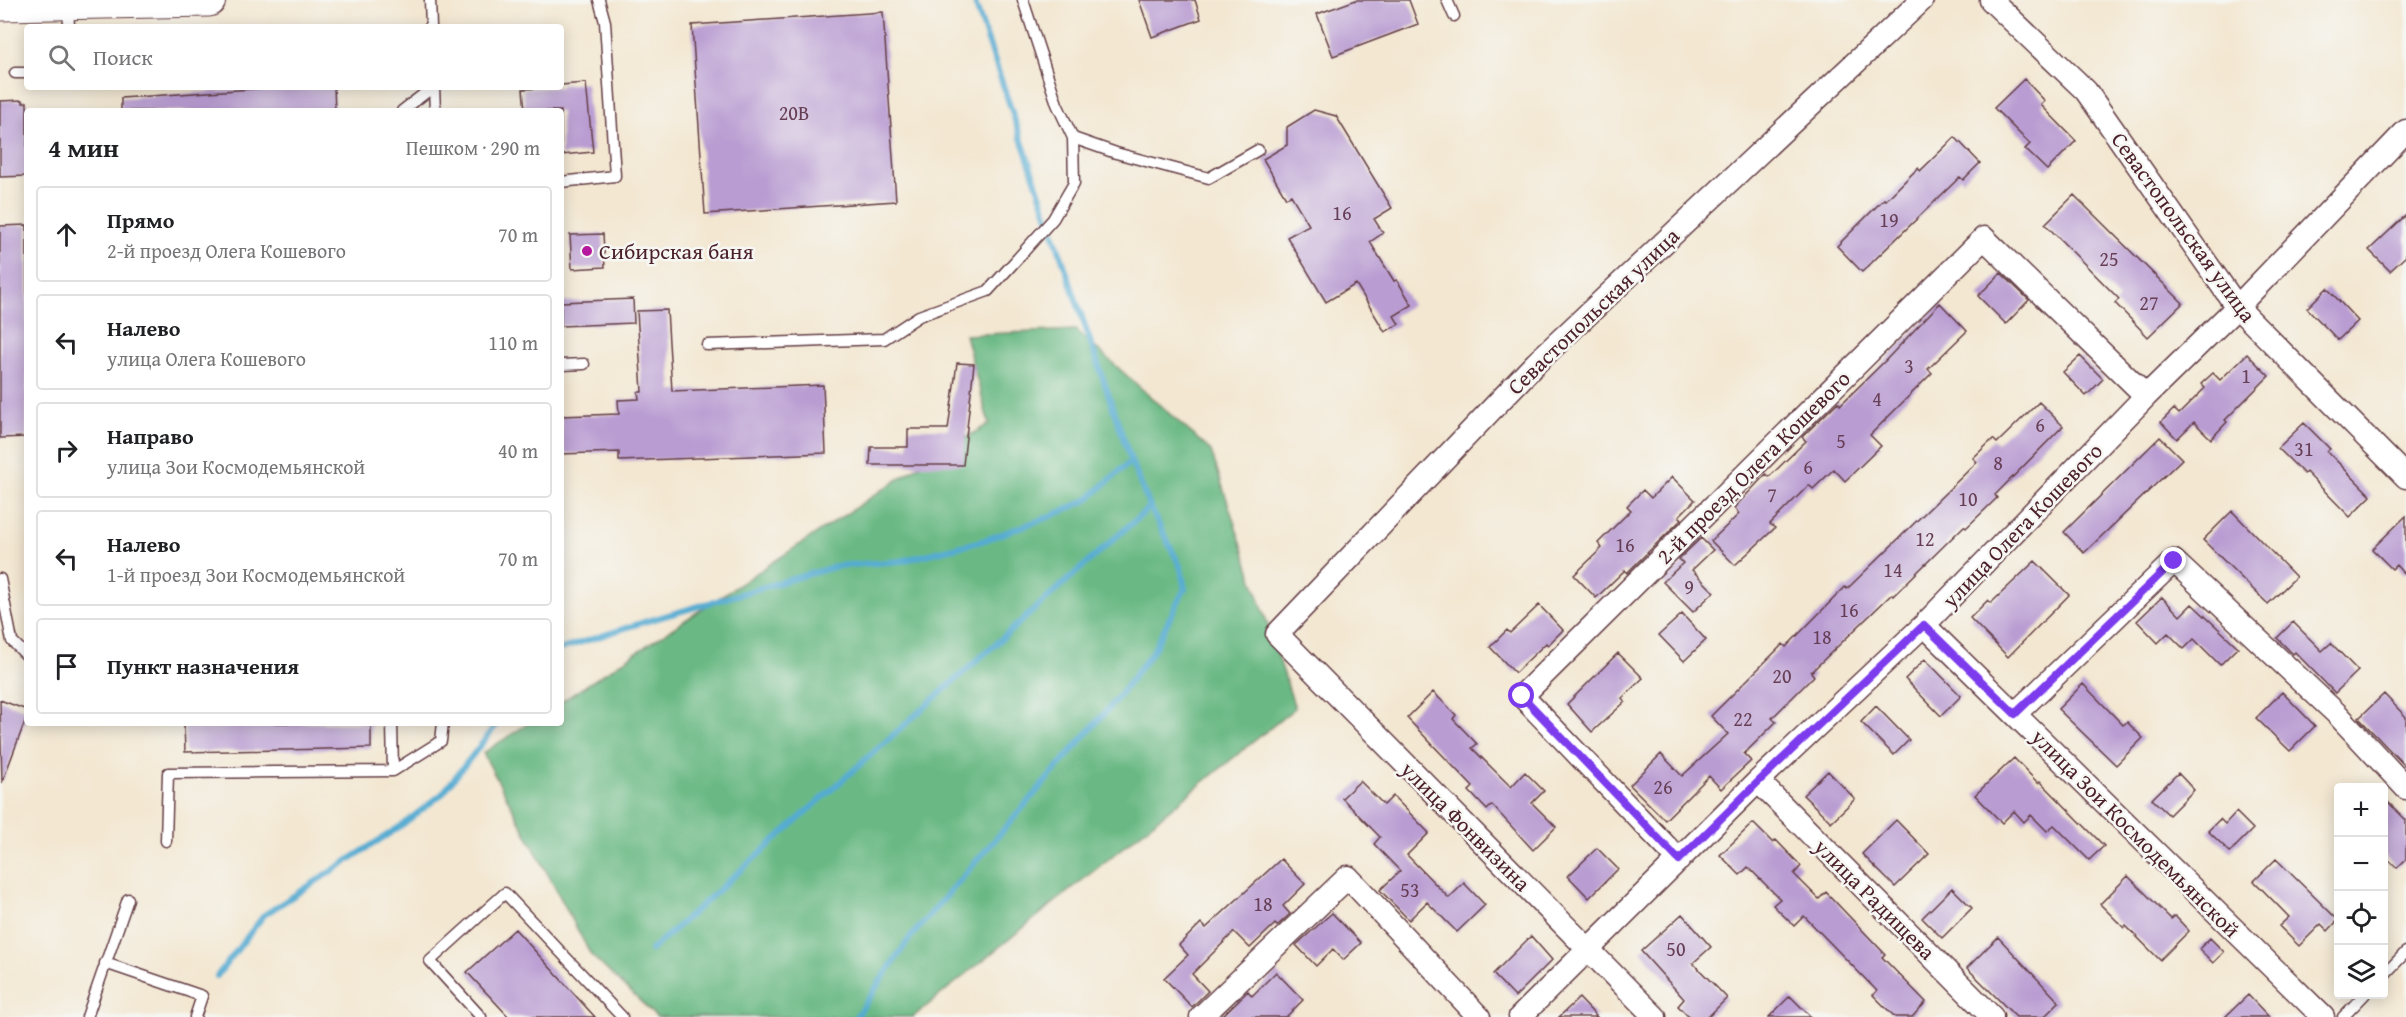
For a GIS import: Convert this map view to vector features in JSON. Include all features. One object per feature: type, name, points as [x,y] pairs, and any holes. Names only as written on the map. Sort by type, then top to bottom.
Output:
[{"type":"main road","points":[[0,4],[68,15],[209,0]]},
{"type":"street","name":"Севастопольская улица","points":[[1277,634],[1536,363],[1922,0]]},
{"type":"street","name":"Севастопольская улица","points":[[1991,0],[2086,91],[2237,307],[2406,477]]},
{"type":"street","name":"улица Олега Кошевого","points":[[1520,1017],[1758,782],[1924,625],[2146,396],[2237,307],[2406,131]]},
{"type":"street","name":"2-й проезд Олега Кошевого","points":[[1679,860],[1522,696],[1530,687],[1984,238],[2146,396]]},
{"type":"street","points":[[2015,714],[2174,561],[2337,714],[2406,788]]},
{"type":"street","name":"улица Зои Космодемьянской","points":[[1924,625],[2323,1017]]},
{"type":"street","name":"улица Фонвизина","points":[[1277,634],[1655,1017]]},
{"type":"street","name":"улица Радищева","points":[[1758,782],[1992,1017]]},
{"type":"street","points":[[1201,1017],[1348,877],[1479,1017]]},
{"type":"lane","points":[[430,0],[431,24]]},
{"type":"lane","points":[[564,182],[615,176],[606,22],[599,0]]},
{"type":"lane","points":[[707,345],[884,339],[919,316],[988,291],[1053,219],[1074,183],[1073,138],[1057,104],[1023,0]]},
{"type":"lane","points":[[1447,0],[1454,16]]},
{"type":"lane","points":[[15,73],[24,73]]},
{"type":"lane","points":[[406,108],[429,90]]},
{"type":"lane","points":[[433,90],[435,108]]},
{"type":"lane","points":[[1073,138],[1116,153],[1209,178],[1258,150]]},
{"type":"lane","points":[[564,365],[584,364]]},
{"type":"lane","points":[[0,579],[12,641],[24,653]]},
{"type":"lane","points":[[392,726],[393,771]]},
{"type":"lane","points":[[166,841],[168,773],[393,771],[441,741],[443,726]]},
{"type":"lane","points":[[481,1017],[430,961],[505,894],[622,1017]]},
{"type":"lane","points":[[87,1017],[128,899]]},
{"type":"lane","points":[[2388,971],[2406,952]]},
{"type":"lane","points":[[105,963],[202,996],[195,1017]]},
{"type":"lane","points":[[2343,1017],[2360,999]]},
{"type":"green space","points":[[1076,330],[1211,451],[1295,708],[913,1017],[657,1017],[591,955],[483,753],[524,726],[564,726],[564,700],[917,467],[989,424],[965,335]]},
{"type":"building","points":[[1139,0],[1195,0],[1201,19],[1152,37]]},
{"type":"building","points":[[1356,0],[1409,0],[1418,24],[1333,56],[1317,14]]},
{"type":"building","points":[[883,12],[896,201],[705,214],[692,25]]},
{"type":"building","points":[[2024,79],[2045,101],[2041,105],[2076,141],[2047,170],[2025,149],[2030,144],[1994,108]]},
{"type":"building","points":[[586,83],[593,152],[564,155],[564,108],[525,108],[523,90],[564,90],[564,85]]},
{"type":"building","points":[[237,90],[334,90],[335,108],[121,108],[121,98]]},
{"type":"building","points":[[23,100],[23,103],[27,102],[27,108],[24,108],[24,176],[0,177],[0,101]]},
{"type":"building","points":[[1314,110],[1336,116],[1392,208],[1374,219],[1383,233],[1370,242],[1412,305],[1394,316],[1399,324],[1385,332],[1356,284],[1326,302],[1287,237],[1309,225],[1291,195],[1286,198],[1263,159],[1287,145],[1287,127]]},
{"type":"building","points":[[1955,137],[1980,163],[1963,180],[1960,177],[1862,272],[1837,246],[1884,199],[1886,200],[1918,168],[1920,171]]},
{"type":"building","points":[[2074,195],[2183,303],[2148,337],[2115,303],[2119,299],[2045,224]]},
{"type":"building","points":[[2406,215],[2406,256],[2390,271],[2369,250]]},
{"type":"building","points":[[24,225],[24,437],[0,438],[0,226]]},
{"type":"building","name":"Сибирская баня","points":[[603,234],[605,267],[572,269],[570,235]]},
{"type":"building","points":[[2001,273],[2029,300],[2006,324],[1978,296]]},
{"type":"building","points":[[2327,288],[2358,321],[2338,340],[2307,308]]},
{"type":"building","points":[[633,299],[634,323],[564,326],[564,302]]},
{"type":"building","points":[[1940,303],[1967,331],[1928,369],[1932,373],[1870,435],[1881,446],[1845,481],[1834,469],[1813,489],[1809,485],[1770,524],[1775,528],[1735,565],[1711,541],[1739,514],[1734,508],[1766,474],[1769,477],[1806,441],[1802,437],[1838,402],[1840,405]]},
{"type":"building","points":[[667,310],[672,391],[823,385],[826,453],[619,461],[619,452],[564,454],[564,416],[619,414],[618,400],[639,399],[638,392],[642,392],[637,311]]},
{"type":"building","points":[[2247,354],[2269,376],[2225,420],[2227,422],[2211,439],[2194,422],[2177,439],[2161,422],[2174,409],[2179,414],[2205,388],[2201,384],[2213,373],[2220,380]]},
{"type":"building","points":[[2080,356],[2103,379],[2086,396],[2063,372]]},
{"type":"building","points":[[957,363],[974,364],[963,465],[870,465],[871,447],[908,447],[908,429],[948,429]]},
{"type":"building","points":[[2039,402],[2063,426],[1995,495],[1997,498],[1966,528],[1964,526],[1811,672],[1814,676],[1772,718],[1776,722],[1744,754],[1751,761],[1721,789],[1709,776],[1665,820],[1630,785],[1661,754],[1682,776],[1728,734],[1711,716],[1783,644],[1786,647],[1845,587],[1847,589],[1977,462],[1973,458],[1993,439],[1997,443]]},
{"type":"building","points":[[2304,423],[2330,449],[2327,451],[2371,496],[2350,517],[2306,472],[2304,474],[2278,448]]},
{"type":"building","points":[[2160,437],[2182,459],[2084,553],[2064,532]]},
{"type":"building","points":[[1672,477],[1695,500],[1679,516],[1682,519],[1627,573],[1625,570],[1596,598],[1574,575],[1602,548],[1598,543],[1631,510],[1627,506],[1643,490],[1651,498]]},
{"type":"building","points":[[2232,511],[2296,577],[2268,604],[2203,540]]},
{"type":"building","points":[[2406,516],[2406,576],[2396,565],[2392,569],[2372,549]]},
{"type":"building","points":[[1701,538],[1713,550],[1692,570],[1714,592],[1693,612],[1663,582],[1683,563],[1679,559]]},
{"type":"building","points":[[2035,561],[2069,595],[2008,657],[1970,618],[1988,600],[1991,603]]},
{"type":"building","points":[[2162,597],[2180,616],[2192,604],[2238,647],[2220,665],[2194,639],[2184,649],[2168,633],[2158,643],[2137,621]]},
{"type":"building","points":[[1539,605],[1563,630],[1515,673],[1490,647],[1507,630],[1510,633]]},
{"type":"building","points":[[1682,614],[1706,640],[1684,661],[1659,635]]},
{"type":"building","points":[[2293,622],[2322,651],[2331,643],[2358,671],[2335,693],[2295,652],[2293,654],[2277,638]]},
{"type":"building","points":[[1618,653],[1643,678],[1622,698],[1625,702],[1592,732],[1567,704]]},
{"type":"building","points":[[1925,659],[1961,696],[1941,716],[1905,679]]},
{"type":"building","points":[[2083,684],[2123,725],[2127,722],[2143,738],[2116,765],[2058,709]]},
{"type":"building","points":[[1433,692],[1456,715],[1453,719],[1477,744],[1472,748],[1511,787],[1525,772],[1544,791],[1532,803],[1556,827],[1533,850],[1492,805],[1487,810],[1469,791],[1473,787],[1407,718]]},
{"type":"building","points":[[2282,692],[2315,726],[2290,751],[2256,718]]},
{"type":"building","points":[[2384,694],[2406,717],[2406,767],[2359,718]]},
{"type":"building","points":[[0,700],[24,709],[24,724],[2,783]]},
{"type":"building","points":[[1876,706],[1909,740],[1894,755],[1861,722]]},
{"type":"building","points":[[184,726],[371,726],[371,748],[185,752]]},
{"type":"building","points":[[2014,758],[2104,846],[2089,860],[2054,825],[2047,831],[2031,815],[2024,822],[2014,811],[2002,823],[1975,795]]},
{"type":"building","points":[[1828,771],[1855,799],[1831,822],[1803,795]]},
{"type":"building","points":[[2178,773],[2194,790],[2169,815],[2152,799]]},
{"type":"building","points":[[1360,781],[1384,805],[1393,796],[1429,833],[1407,855],[1449,898],[1464,883],[1485,905],[1457,932],[1427,902],[1409,920],[1380,890],[1400,871],[1374,844],[1380,837],[1342,798]]},
{"type":"building","points":[[2388,802],[2406,820],[2406,859],[2397,868],[2388,859]]},
{"type":"building","points":[[2236,812],[2253,829],[2230,852],[2208,831],[2220,819],[2225,824]]},
{"type":"building","points":[[1896,820],[1929,854],[1895,887],[1862,854]]},
{"type":"building","points":[[1753,823],[1773,843],[1776,840],[1801,866],[1794,874],[1819,899],[1826,892],[1885,954],[1882,957],[1926,1002],[1912,1017],[1895,1017],[1873,995],[1877,991],[1804,916],[1794,926],[1773,905],[1780,899],[1748,867],[1740,875],[1720,855]]},
{"type":"building","points":[[1597,848],[1618,869],[1589,898],[1568,876]]},
{"type":"building","points":[[1281,859],[1305,884],[1283,906],[1290,914],[1277,926],[1275,924],[1250,948],[1234,932],[1192,974],[1208,991],[1192,1007],[1164,978],[1188,955],[1179,945],[1201,923],[1206,928]]},
{"type":"building","points":[[2276,859],[2334,916],[2334,924],[2328,931],[2321,924],[2299,946],[2279,926],[2289,917],[2254,881]]},
{"type":"building","points":[[2128,876],[2171,919],[2175,916],[2189,931],[2160,960],[2100,904]]},
{"type":"building","points":[[1952,888],[1972,908],[1942,938],[1922,918]]},
{"type":"building","points":[[1332,913],[1361,943],[1343,960],[1333,949],[1316,966],[1296,945]]},
{"type":"building","points":[[1682,914],[1711,947],[1693,963],[1727,998],[1708,1017],[1689,1017],[1678,1006],[1684,999],[1641,951]]},
{"type":"building","points":[[515,929],[595,1017],[509,1017],[467,972]]},
{"type":"building","points":[[1531,936],[1552,960],[1515,997],[1493,974]]},
{"type":"building","points":[[1998,937],[2059,1002],[2044,1017],[2016,1017],[1967,968]]},
{"type":"building","points":[[2210,938],[2224,952],[2213,963],[2199,949]]},
{"type":"building","points":[[1276,972],[1303,1000],[1286,1017],[1221,1017],[1248,991],[1252,996]]},
{"type":"building","points":[[2248,995],[2269,1017],[2225,1017]]},
{"type":"building","points":[[1790,996],[1811,1017],[1769,1017]]},
{"type":"building","points":[[1579,998],[1597,1017],[1559,1017]]},
{"type":"waterway","points":[[974,0],[1131,461],[1150,507],[1181,568],[1185,590]]},
{"type":"waterway","points":[[564,648],[644,622],[837,566],[901,561],[982,541],[1049,517],[1087,500],[1131,461]]},
{"type":"waterway","points":[[651,950],[1150,507]]},
{"type":"waterway","points":[[856,1017],[909,939],[1115,701],[1153,651],[1185,588]]},
{"type":"waterway","points":[[217,976],[264,915],[401,826],[442,794],[496,726]]},
{"type":"place","name":"Сибирская баня","points":[[587,251]]},
{"type":"route","points":[[1522,696],[1679,860],[1924,625],[2015,714],[2174,561]]}]
